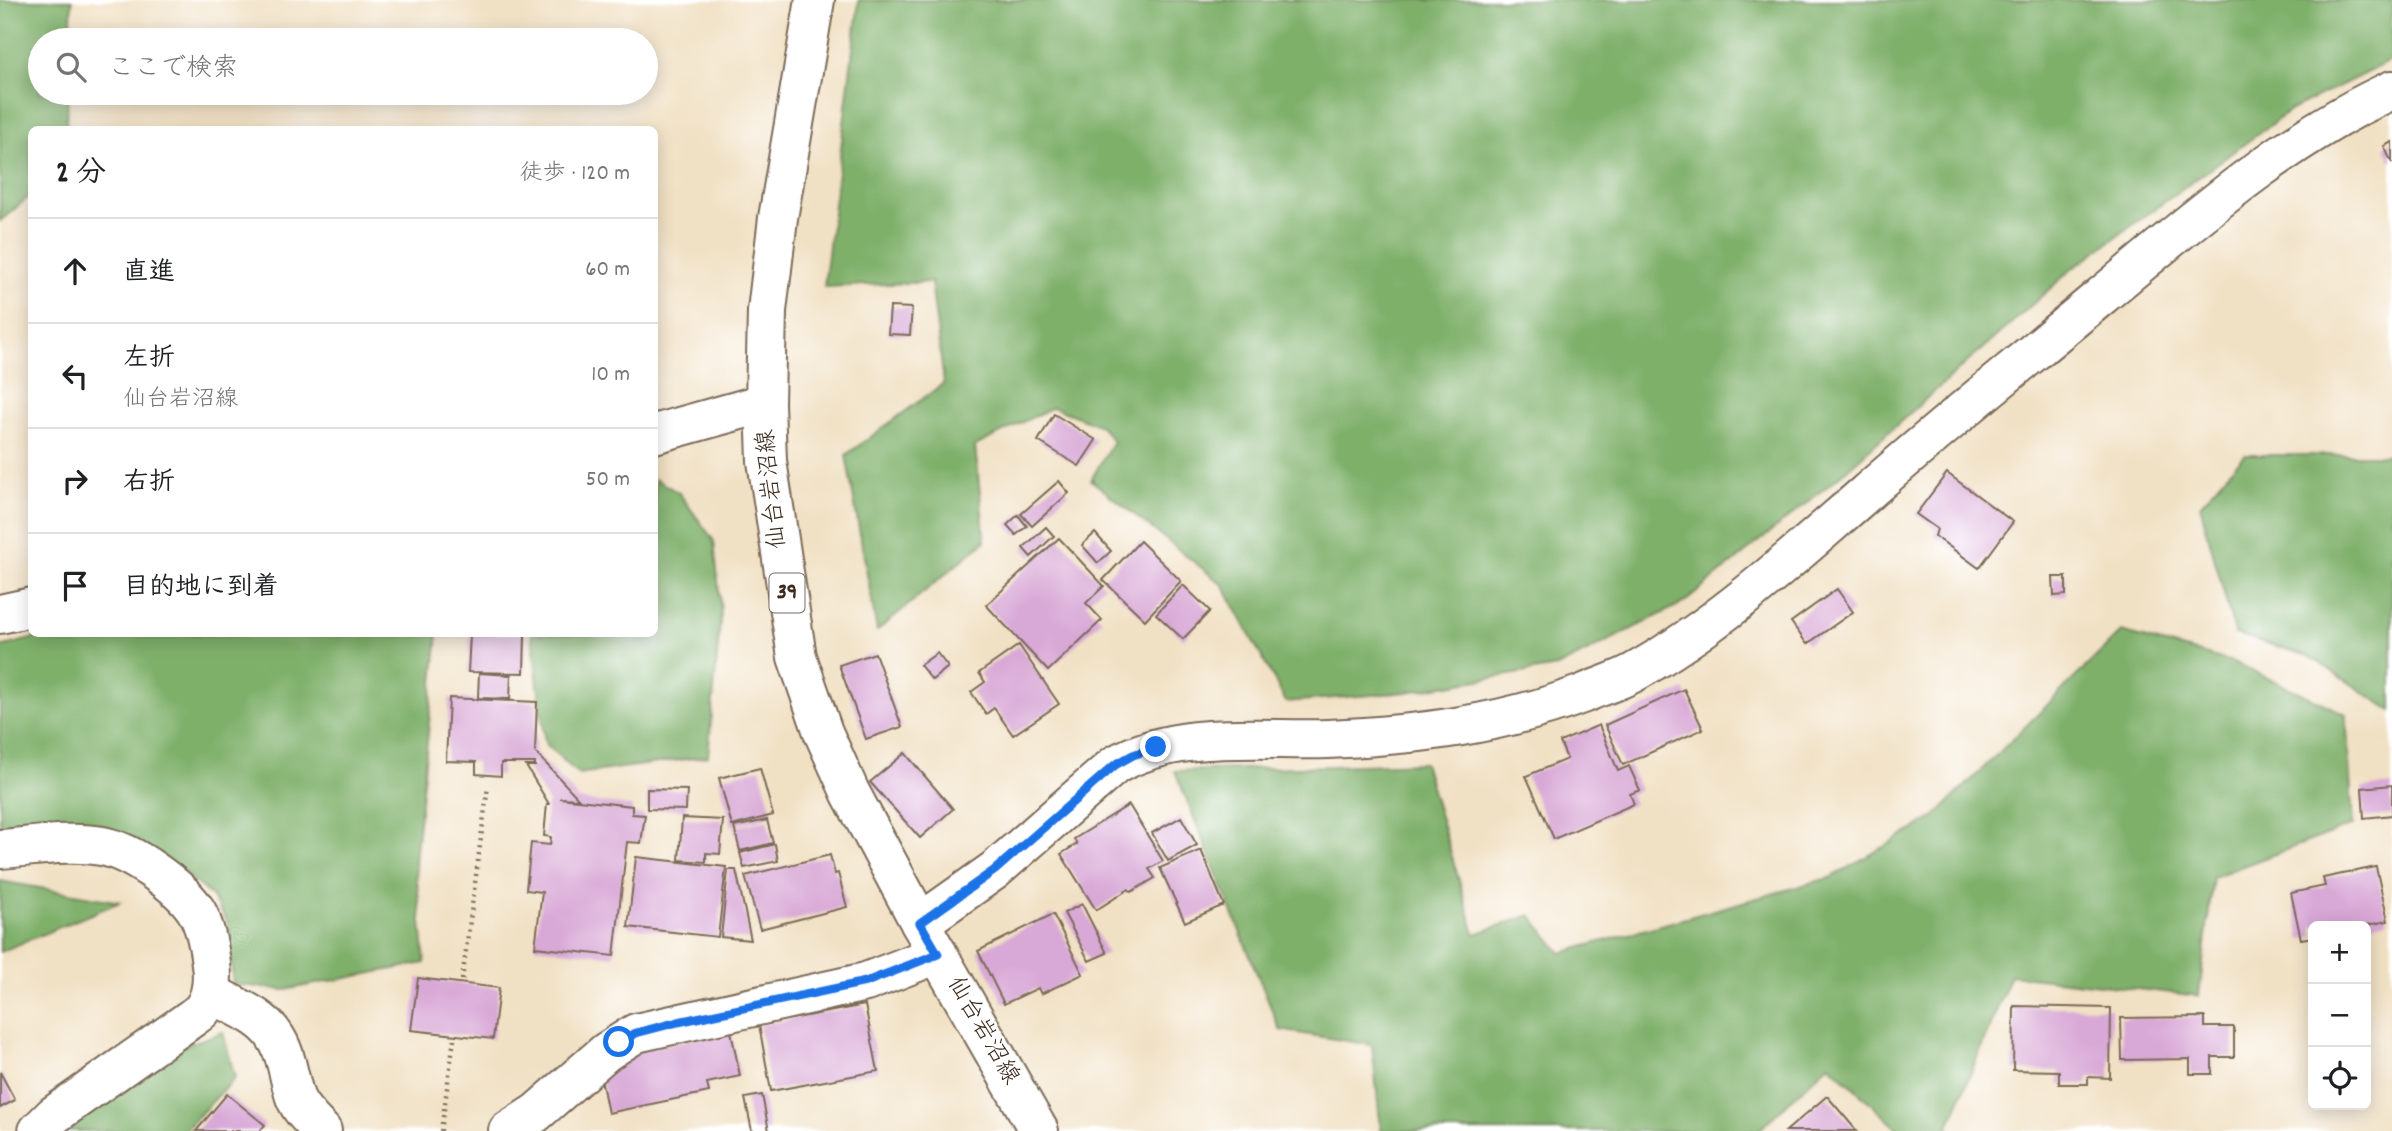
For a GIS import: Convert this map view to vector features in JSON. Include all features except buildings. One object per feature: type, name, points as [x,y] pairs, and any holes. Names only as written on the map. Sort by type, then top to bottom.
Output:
[{"type":"street","name":"仙台岩沼線","points":[[815,0],[778,218],[767,311],[767,461],[797,657],[823,732],[850,792],[1039,1131]]},
{"type":"street","points":[[508,1131],[536,1113],[606,1052],[636,1033],[866,982],[929,938],[995,870],[1115,765],[1133,755],[1156,747],[1203,740],[1327,739],[1393,735],[1496,722],[1552,706],[1629,675],[1695,636],[1761,585],[1896,467],[2194,218],[2298,142],[2362,104],[2392,90]]},
{"type":"street","points":[[658,432],[765,403]]},
{"type":"street","points":[[0,614],[28,608]]},
{"type":"street","points":[[0,849],[82,844],[103,846],[120,852],[176,888],[197,912],[210,951],[211,993],[202,1009],[54,1115],[38,1131]]},
{"type":"street","points":[[211,993],[265,1023],[274,1034],[282,1047],[296,1100],[322,1131]]},
{"type":"path","points":[[462,980],[488,786]]},
{"type":"path","points":[[441,1131],[454,1039]]},
{"type":"green space","points":[[0,0],[72,0],[71,28],[28,28],[28,105],[67,105],[66,126],[28,126],[28,198],[0,221]]},
{"type":"green space","points":[[859,0],[2392,0],[2392,60],[2291,110],[2072,269],[1837,478],[1685,602],[1557,667],[1407,692],[1286,702],[1223,585],[1091,480],[1113,441],[1101,426],[1053,407],[975,446],[985,541],[877,631],[846,455],[944,383],[931,282],[824,287]]},
{"type":"green space","points":[[2244,455],[2392,455],[2392,711],[2309,656],[2235,634],[2200,505]]},
{"type":"green space","points":[[658,481],[679,493],[714,541],[721,612],[708,756],[578,774],[545,743],[532,637],[658,637]]},
{"type":"green space","points":[[2121,632],[2233,662],[2346,714],[2353,825],[2213,877],[2199,996],[2011,975],[1947,1131],[1900,1131],[1829,1064],[1758,1131],[1381,1131],[1372,1045],[1280,1030],[1175,771],[1424,763],[1475,934],[1531,915],[1561,953],[1832,877],[1933,818]]},
{"type":"green space","points":[[38,637],[438,637],[415,861],[425,963],[284,990],[233,984],[228,923],[211,896],[177,866],[0,838],[0,647]]},
{"type":"green space","points":[[0,881],[120,902],[0,952]]},
{"type":"green space","points":[[223,1032],[235,1078],[184,1131],[68,1131],[157,1055]]},
{"type":"route","points":[[619,1042],[636,1033],[678,1022],[866,982],[938,954],[920,923],[995,870],[1115,765],[1156,747]]}]
